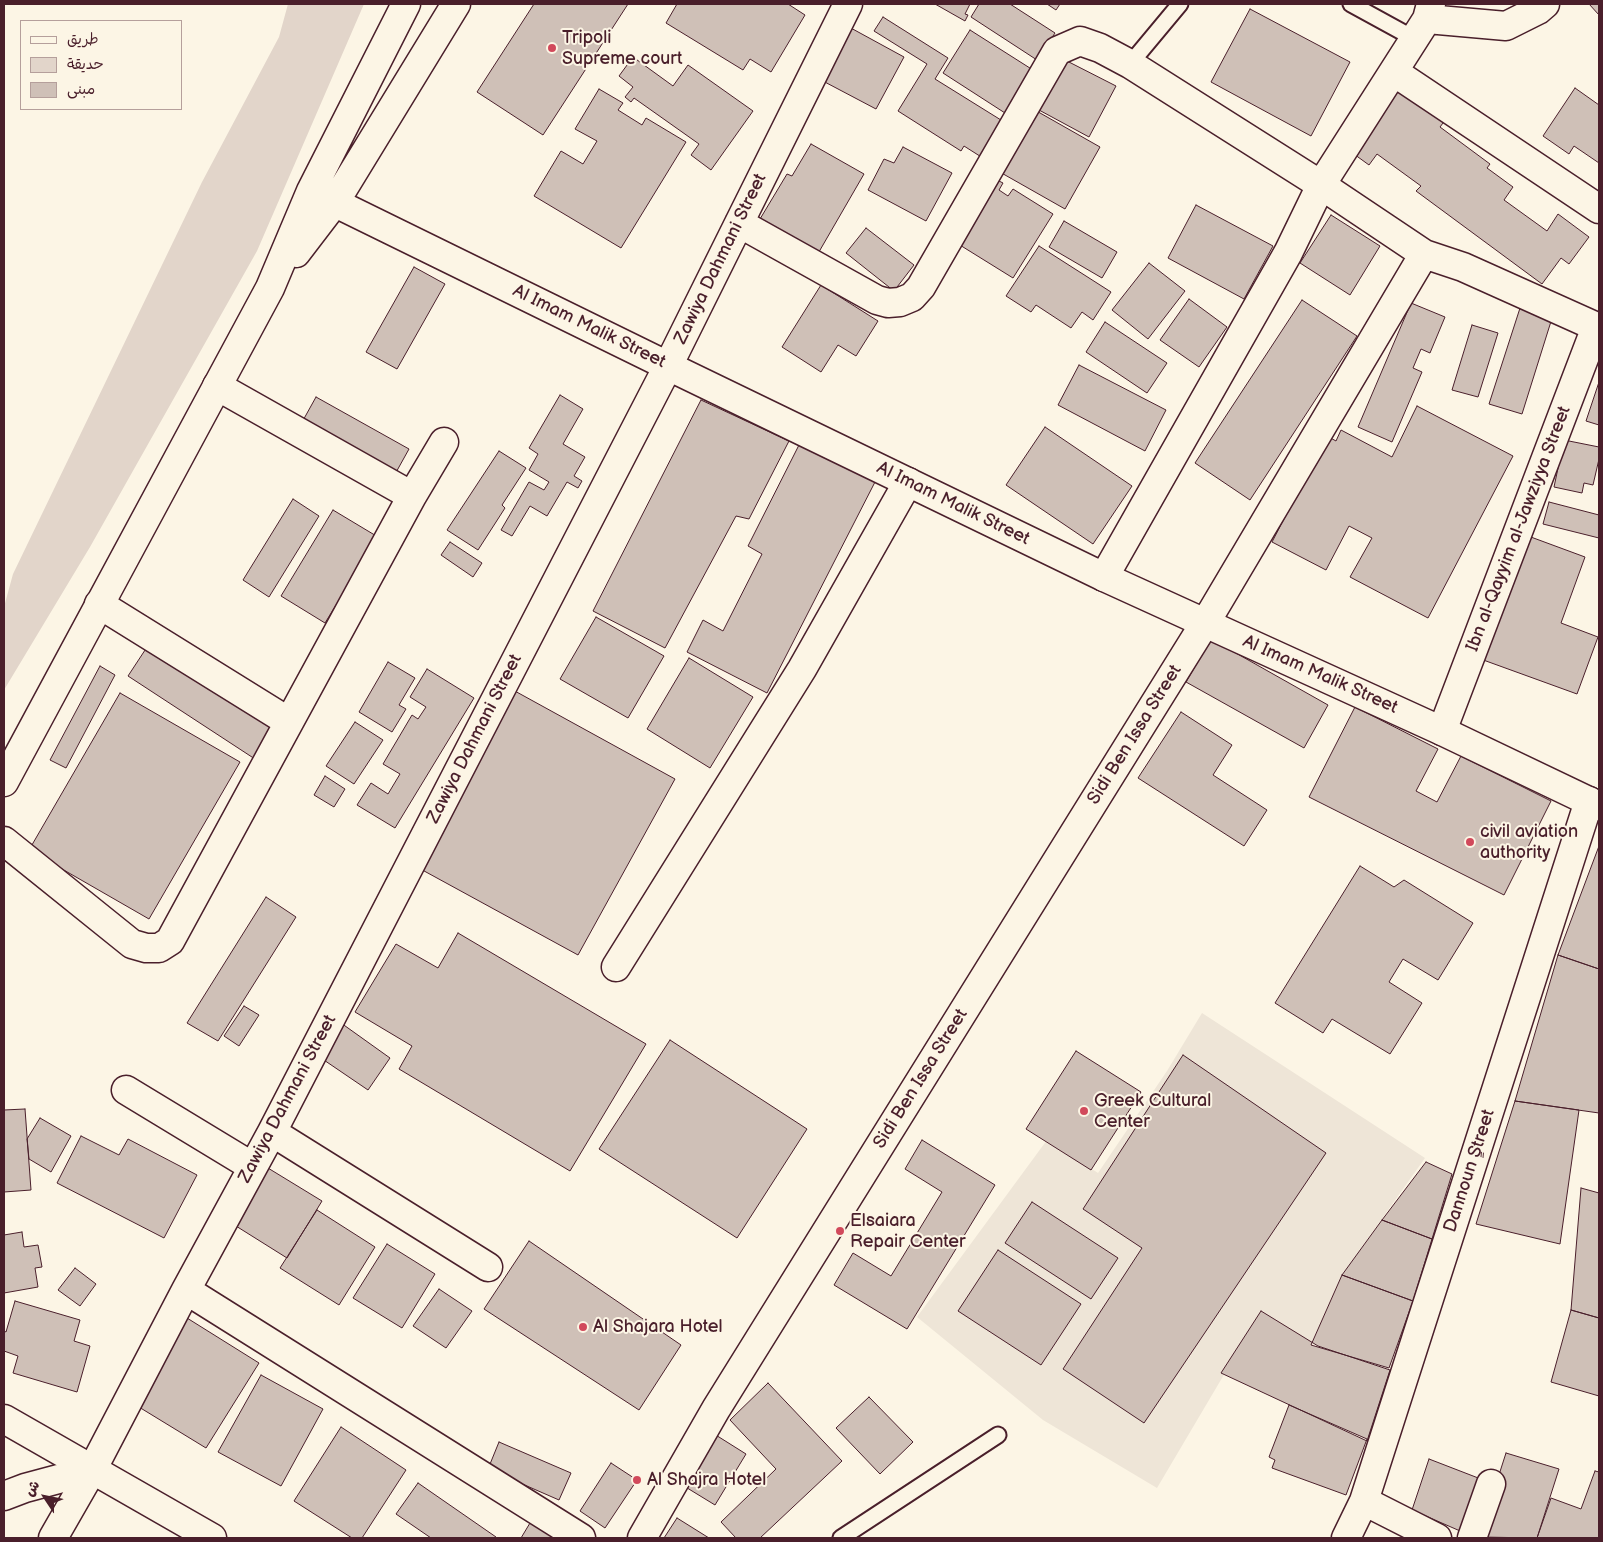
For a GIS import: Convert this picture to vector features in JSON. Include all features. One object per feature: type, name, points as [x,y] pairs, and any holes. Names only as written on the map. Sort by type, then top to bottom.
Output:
[{"type":"street","points":[[323,197],[406,4]]},
{"type":"street","points":[[4,782],[270,288],[323,197],[456,4]]},
{"type":"street","name":"Zawiya Dahmani Street","points":[[53,1538],[92,1470],[186,1290],[272,1132],[668,366],[848,4]]},
{"type":"street","points":[[1104,577],[1288,253],[1322,185],[1424,21],[1506,26],[1538,10],[1545,4]]},
{"type":"street","points":[[739,223],[877,300],[888,303],[900,302],[912,297],[921,287],[1057,51],[1080,41],[1100,48],[1130,64],[1322,185],[1424,254],[1462,267],[1597,327]]},
{"type":"street","points":[[1394,72],[1599,209]]},
{"type":"street","name":"Al Imam Malik Street","points":[[323,197],[1104,577],[1442,731],[1594,804]]},
{"type":"street","name":"Sidi Ben Issa Street","points":[[642,1538],[716,1409],[1204,623],[1424,254]]},
{"type":"street","name":"Ibn al-Qayyim al-Jawziyya Street","points":[[1442,731],[1597,327]]},
{"type":"street","points":[[217,386],[412,496]]},
{"type":"street","points":[[4,841],[132,944],[146,948],[159,948],[170,941],[412,496],[444,442]]},
{"type":"street","points":[[616,967],[802,669],[908,482]]},
{"type":"street","points":[[99,604],[289,722]]},
{"type":"street","name":"Dannoun ٍStreet","points":[[1346,1538],[1364,1500],[1594,804]]},
{"type":"street","points":[[126,1090],[253,1167]]},
{"type":"street","points":[[272,1132],[488,1267]]},
{"type":"street","points":[[186,1290],[581,1538]]},
{"type":"street","points":[[4,1419],[212,1538]]},
{"type":"street","points":[[4,1496],[25,1488],[92,1470]]},
{"type":"street","points":[[1472,1538],[1491,1484]]},
{"type":"street","points":[[1364,1500],[1437,1538]]},
{"type":"lane","points":[[1130,64],[1180,4]]},
{"type":"lane","points":[[1351,4],[1424,21]]},
{"type":"lane","points":[[841,1538],[998,1435]]},
{"type":"shaded area","points":[[1202,1013],[1425,1158],[1342,1275],[1311,1345],[1261,1312],[1157,1488],[1043,1420],[917,1317],[1047,1140],[1098,1173],[1167,1071]]},
{"type":"green space","points":[[288,4],[364,4],[257,251],[90,547],[4,690],[4,607],[13,574],[202,182],[279,37]]},
{"type":"building","name":"Tripoli Supreme court","points":[[534,4],[628,4],[543,135],[477,92]]},
{"type":"building","points":[[677,4],[788,4],[805,15],[771,72],[750,59],[743,70],[666,23]]},
{"type":"building","points":[[935,4],[970,4],[965,14],[968,15],[965,21]]},
{"type":"building","points":[[979,4],[1010,4],[1055,33],[1037,60],[971,17]]},
{"type":"building","points":[[1047,4],[1060,4],[1056,10]]},
{"type":"building","points":[[1589,4],[1599,4],[1599,15]]},
{"type":"building","points":[[1250,9],[1350,62],[1311,136],[1211,82]]},
{"type":"building","points":[[883,17],[948,58],[935,79],[1009,125],[986,160],[964,146],[961,151],[898,111],[927,64],[874,31]]},
{"type":"building","points":[[849,27],[904,57],[876,109],[821,80]]},
{"type":"building","points":[[970,30],[1033,70],[1005,113],[943,73]]},
{"type":"building","points":[[633,57],[673,86],[688,65],[753,111],[711,170],[691,155],[699,144],[634,98],[631,102],[625,97],[633,87],[619,76]]},
{"type":"building","points":[[1065,60],[1116,86],[1089,137],[1039,110]]},
{"type":"building","points":[[1399,78],[1449,115],[1440,127],[1490,164],[1487,168],[1513,187],[1504,200],[1547,231],[1558,214],[1589,237],[1569,264],[1561,258],[1542,284],[1416,191],[1421,186],[1377,154],[1369,165],[1347,149]]},
{"type":"building","points":[[1575,88],[1599,105],[1599,163],[1574,146],[1569,154],[1543,136]]},
{"type":"building","points":[[599,89],[623,103],[618,110],[642,125],[646,118],[686,142],[621,248],[534,196],[561,151],[583,164],[597,141],[575,129]]},
{"type":"building","points":[[1033,109],[1100,147],[1065,209],[998,171]]},
{"type":"building","points":[[811,144],[864,174],[816,257],[757,224],[787,174],[792,176]]},
{"type":"building","points":[[903,147],[952,173],[926,221],[868,190],[884,159],[894,163]]},
{"type":"building","points":[[995,179],[1003,183],[999,190],[1008,196],[1013,189],[1053,214],[1013,278],[955,242]]},
{"type":"building","points":[[1196,205],[1273,246],[1244,299],[1168,258]]},
{"type":"building","points":[[1331,215],[1380,246],[1350,295],[1300,263]]},
{"type":"building","points":[[1064,221],[1117,252],[1102,278],[1049,247]]},
{"type":"building","points":[[866,228],[914,265],[894,291],[846,253]]},
{"type":"building","points":[[1039,246],[1111,292],[1093,320],[1082,312],[1071,328],[1036,305],[1031,312],[1006,296]]},
{"type":"building","points":[[1149,263],[1185,291],[1148,339],[1112,310]]},
{"type":"building","points":[[414,267],[445,284],[397,369],[366,352]]},
{"type":"building","points":[[821,285],[878,321],[856,356],[838,345],[821,372],[782,347]]},
{"type":"building","points":[[1189,299],[1227,327],[1199,367],[1160,340]]},
{"type":"building","points":[[1302,300],[1357,336],[1250,500],[1195,463]]},
{"type":"building","points":[[1411,303],[1445,317],[1430,353],[1421,349],[1413,368],[1422,372],[1392,442],[1358,427]]},
{"type":"building","points":[[1521,305],[1553,315],[1522,414],[1489,404]]},
{"type":"building","points":[[1105,322],[1167,363],[1147,393],[1086,352]]},
{"type":"building","points":[[1472,325],[1498,333],[1478,397],[1452,390]]},
{"type":"building","points":[[1079,365],[1166,410],[1145,451],[1058,405]]},
{"type":"building","points":[[1599,382],[1599,425],[1586,421]]},
{"type":"building","points":[[560,395],[583,409],[563,444],[585,457],[574,476],[582,481],[578,488],[567,482],[547,516],[530,506],[512,536],[501,530],[529,482],[544,490],[549,482],[529,470],[538,454],[529,448]]},
{"type":"building","points":[[316,397],[409,449],[394,476],[301,424]]},
{"type":"building","points":[[701,400],[789,441],[749,519],[736,516],[665,648],[593,611]]},
{"type":"building","points":[[1417,406],[1513,456],[1428,618],[1350,577],[1372,538],[1349,526],[1326,570],[1272,542],[1327,436],[1336,441],[1341,430],[1392,457]]},
{"type":"building","points":[[1045,427],[1132,486],[1093,544],[1006,485]]},
{"type":"building","points":[[1564,440],[1599,447],[1599,459],[1593,485],[1584,483],[1582,493],[1554,487]]},
{"type":"building","points":[[800,443],[875,482],[767,693],[687,652],[703,620],[723,631],[762,554],[748,546]]},
{"type":"building","points":[[499,451],[526,468],[502,505],[505,508],[478,550],[447,530]]},
{"type":"building","points":[[293,499],[319,516],[269,597],[243,580]]},
{"type":"building","points":[[1549,502],[1599,515],[1599,538],[1543,524]]},
{"type":"building","points":[[333,510],[378,537],[325,623],[281,596]]},
{"type":"building","points":[[1520,533],[1585,557],[1561,623],[1598,637],[1577,694],[1475,657]]},
{"type":"building","points":[[450,542],[482,563],[473,577],[441,555]]},
{"type":"building","points":[[596,617],[664,656],[628,718],[560,679]]},
{"type":"building","points":[[1211,639],[1328,705],[1304,748],[1186,682]]},
{"type":"building","points":[[151,641],[281,726],[258,761],[128,676]]},
{"type":"building","points":[[689,658],[753,697],[710,768],[647,729]]},
{"type":"building","points":[[388,662],[415,678],[399,705],[406,709],[392,732],[359,712]]},
{"type":"building","points":[[100,666],[115,675],[66,768],[50,760]]},
{"type":"building","points":[[427,669],[474,698],[395,828],[357,805],[371,783],[388,794],[400,774],[383,764],[412,715],[418,719],[426,707],[410,697]]},
{"type":"building","points":[[513,690],[675,779],[578,955],[415,866]]},
{"type":"building","points":[[120,693],[240,762],[149,919],[29,850]]},
{"type":"building","points":[[1355,707],[1438,749],[1416,791],[1437,802],[1461,756],[1551,801],[1504,895],[1309,797]]},
{"type":"building","points":[[1181,712],[1232,745],[1213,775],[1267,810],[1244,846],[1138,778]]},
{"type":"building","points":[[355,722],[383,740],[354,784],[326,766]]},
{"type":"building","points":[[325,776],[345,789],[334,807],[314,795]]},
{"type":"building","points":[[1599,846],[1599,969],[1558,955]]},
{"type":"building","points":[[1360,866],[1394,887],[1404,880],[1473,923],[1438,980],[1403,959],[1389,982],[1422,1003],[1390,1054],[1332,1019],[1323,1033],[1275,1003]]},
{"type":"building","points":[[266,897],[296,917],[218,1041],[187,1023]]},
{"type":"building","points":[[458,933],[646,1044],[570,1171],[399,1069],[412,1046],[355,1012],[396,944],[438,968]]},
{"type":"building","points":[[1558,955],[1599,969],[1599,1113],[1515,1101]]},
{"type":"building","points":[[244,1006],[259,1015],[239,1046],[224,1036]]},
{"type":"building","points":[[341,1023],[390,1058],[368,1090],[318,1056]]},
{"type":"building","points":[[670,1040],[807,1129],[737,1238],[599,1149]]},
{"type":"building","name":"Greek Cultural Center","points":[[1076,1051],[1141,1092],[1091,1170],[1026,1129]]},
{"type":"building","points":[[1183,1055],[1326,1153],[1144,1423],[1063,1369],[1142,1248],[1083,1209]]},
{"type":"building","points":[[1515,1101],[1579,1110],[1560,1244],[1476,1224]]},
{"type":"building","points":[[25,1109],[31,1190],[4,1192],[4,1110]]},
{"type":"building","points":[[40,1118],[71,1136],[51,1172],[29,1159],[27,1139]]},
{"type":"building","points":[[81,1136],[119,1155],[128,1139],[197,1175],[164,1238],[57,1183]]},
{"type":"building","points":[[922,1140],[995,1185],[907,1329],[834,1285],[853,1253],[891,1276],[942,1192],[905,1169]]},
{"type":"building","points":[[1426,1162],[1452,1174],[1432,1239],[1382,1220]]},
{"type":"building","points":[[263,1165],[322,1201],[287,1258],[228,1221]]},
{"type":"building","points":[[1581,1188],[1599,1193],[1599,1318],[1571,1310]]},
{"type":"building","points":[[1032,1202],[1118,1258],[1091,1299],[1005,1243]]},
{"type":"building","points":[[317,1210],[375,1247],[339,1305],[280,1268]]},
{"type":"building","points":[[1382,1220],[1432,1239],[1413,1301],[1342,1275]]},
{"type":"building","points":[[22,1232],[24,1247],[38,1245],[42,1267],[35,1268],[38,1287],[4,1293],[4,1235]]},
{"type":"building","name":"Al Shajara Hotel","points":[[529,1241],[681,1345],[639,1410],[484,1309]]},
{"type":"building","points":[[387,1244],[435,1274],[402,1328],[353,1298]]},
{"type":"building","points":[[998,1250],[1081,1304],[1041,1365],[958,1311]]},
{"type":"building","points":[[75,1268],[96,1284],[80,1306],[58,1290]]},
{"type":"building","points":[[1342,1275],[1413,1301],[1389,1368],[1311,1345]]},
{"type":"building","points":[[439,1289],[472,1311],[446,1348],[413,1326]]},
{"type":"building","points":[[15,1301],[80,1320],[74,1341],[90,1346],[77,1392],[13,1373],[18,1356],[4,1351],[4,1331],[6,1332]]},
{"type":"building","points":[[1571,1310],[1599,1318],[1599,1396],[1551,1382]]},
{"type":"building","points":[[1261,1311],[1318,1346],[1390,1370],[1367,1441],[1221,1373]]},
{"type":"building","points":[[187,1318],[259,1363],[206,1448],[134,1404]]},
{"type":"building","points":[[261,1375],[323,1409],[281,1486],[218,1452]]},
{"type":"building","points":[[768,1383],[842,1461],[760,1538],[736,1538],[721,1522],[776,1469],[730,1420]]},
{"type":"building","points":[[869,1397],[913,1442],[880,1474],[836,1428]]},
{"type":"building","points":[[1289,1405],[1367,1439],[1346,1495],[1272,1468],[1275,1460],[1269,1457]]},
{"type":"building","points":[[341,1427],[406,1470],[362,1538],[352,1538],[294,1501]]},
{"type":"building","points":[[711,1432],[746,1454],[715,1505],[679,1483]]},
{"type":"building","points":[[499,1442],[571,1473],[559,1500],[488,1469]]},
{"type":"building","points":[[1506,1453],[1559,1469],[1537,1538],[1479,1537]]},
{"type":"building","points":[[1429,1459],[1486,1481],[1467,1534],[1412,1510]]},
{"type":"building","points":[[611,1463],[637,1480],[605,1528],[580,1511]]},
{"type":"building","points":[[1595,1471],[1599,1472],[1599,1538],[1537,1538],[1551,1498],[1581,1509]]},
{"type":"building","points":[[418,1483],[496,1537],[431,1538],[396,1514]]},
{"type":"building","points":[[536,1513],[578,1538],[521,1538]]},
{"type":"building","points":[[677,1518],[709,1538],[664,1538]]},
{"type":"place","name":"Tripoli Supreme court","points":[[552,48]]},
{"type":"place","name":"civil aviation authority","points":[[1470,842]]},
{"type":"place","name":"Greek Cultural Center","points":[[1084,1111]]},
{"type":"place","name":"Elsaiara Repair Center","points":[[840,1231]]},
{"type":"place","name":"Al Shajara Hotel","points":[[583,1327]]},
{"type":"place","name":"Al Shajra Hotel","points":[[637,1480]]}]
